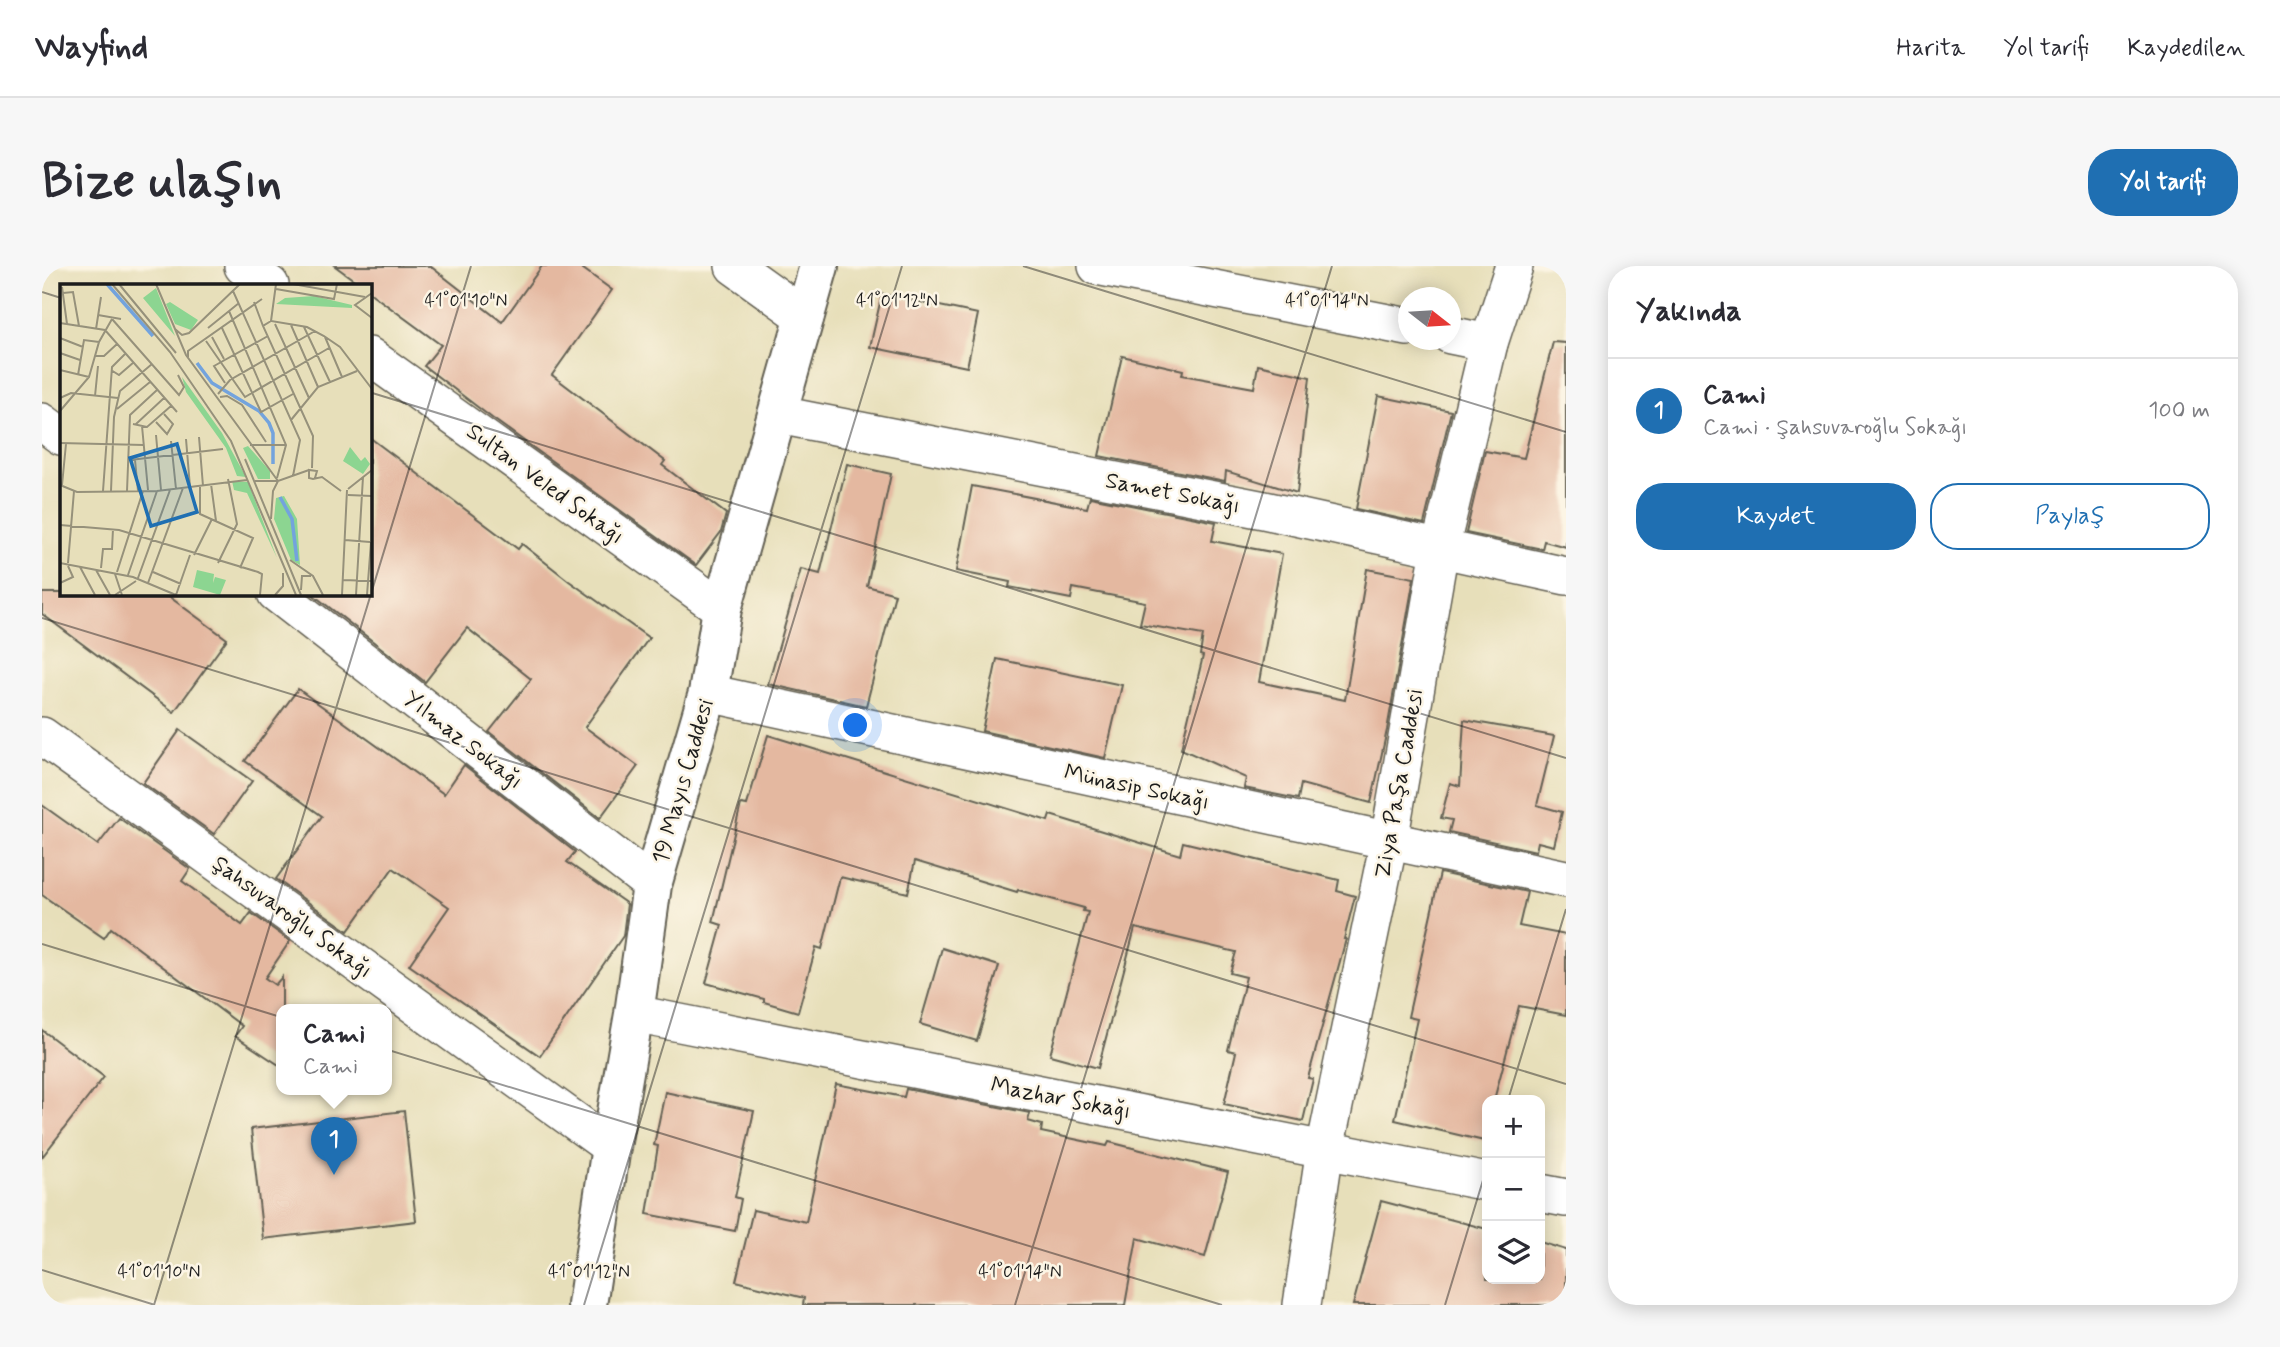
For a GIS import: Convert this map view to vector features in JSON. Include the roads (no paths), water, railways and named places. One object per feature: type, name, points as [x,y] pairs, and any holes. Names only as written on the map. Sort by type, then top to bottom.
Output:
[{"type":"street","points":[[243,266],[269,284]]},
{"type":"street","points":[[734,266],[805,317]]},
{"type":"street","name":"19 Mayıs Caddesi","points":[[592,1304],[611,1146],[634,1014],[652,884],[708,693],[723,609],[819,266]]},
{"type":"street","name":"Ziya Paşa Caddesi","points":[[1302,1305],[1325,1149],[1389,841],[1440,549],[1489,343],[1514,266]]},
{"type":"street","points":[[1120,268],[1398,325]]},
{"type":"street","points":[[1461,337],[1489,343]]},
{"type":"street","name":"Sultan Veled Sokağı","points":[[371,357],[723,609]]},
{"type":"street","name":"Samet Sokağı","points":[[779,415],[1264,510],[1566,576]]},
{"type":"street","points":[[42,422],[60,435]]},
{"type":"street","name":"Yılmaz Sokağı","points":[[279,595],[652,884]]},
{"type":"street","name":"Münasip Sokağı","points":[[708,693],[1566,879]]},
{"type":"street","name":"Şahsuvaroğlu Sokağı","points":[[42,736],[611,1146]]},
{"type":"street","name":"Mazhar Sokağı","points":[[634,1014],[1482,1181]]},
{"type":"street","points":[[1545,1194],[1566,1198]]},
{"type":"place","name":"Cami","points":[[334,1175]]}]
